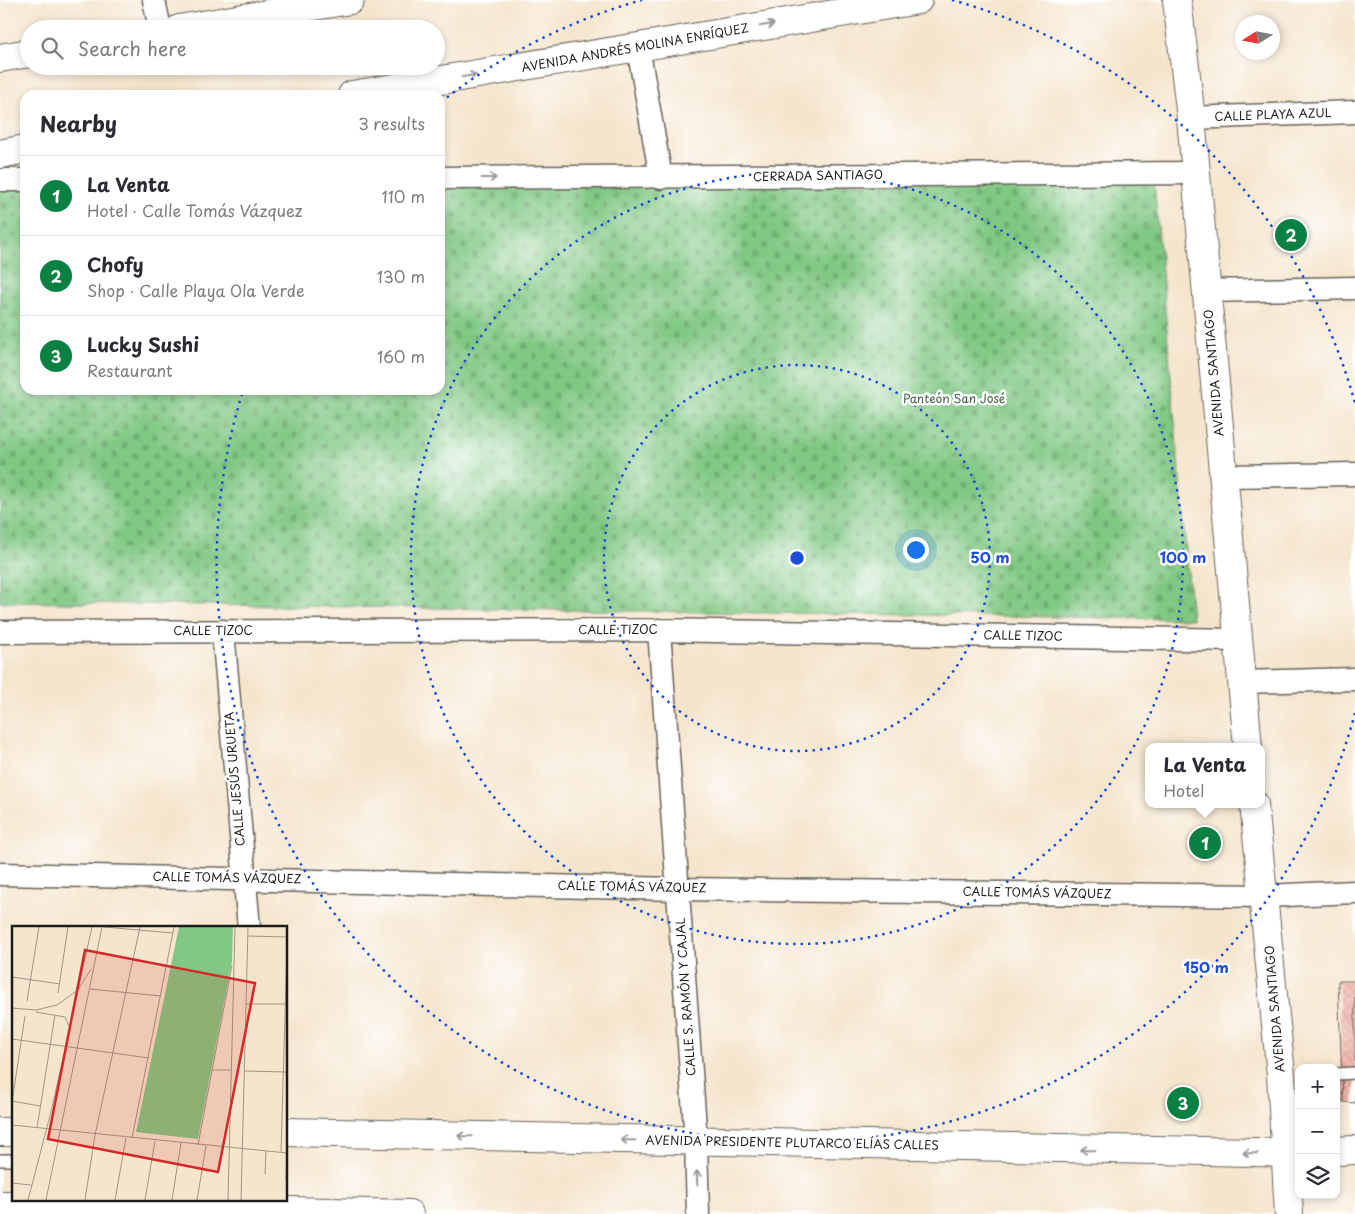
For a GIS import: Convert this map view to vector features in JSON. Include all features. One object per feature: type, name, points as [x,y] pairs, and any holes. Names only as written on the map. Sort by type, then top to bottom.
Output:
[{"type":"main road","points":[[232,20],[350,0]]},
{"type":"main road","name":"AVENIDA ANDRÉS MOLINA ENRÍQUEZ","points":[[382,90],[918,0]]},
{"type":"main road","name":"AVENIDA SANTIAGO","points":[[1177,0],[1191,118],[1248,743]]},
{"type":"main road","points":[[0,58],[20,55]]},
{"type":"main road","points":[[0,154],[20,150]]},
{"type":"main road","name":"AVENIDA SANTIAGO","points":[[1254,808],[1292,1153],[1289,1214]]},
{"type":"main road","name":"AVENIDA PRESIDENTE PLUTARCO ELÍAS CALLES","points":[[288,1132],[1292,1153]]},
{"type":"main road","points":[[1340,1151],[1355,1150]]},
{"type":"main road","points":[[0,1205],[264,1208],[409,1214]]},
{"type":"street","points":[[154,0],[158,20]]},
{"type":"street","points":[[638,47],[661,178]]},
{"type":"street","name":"CALLE PLAYA AZUL","points":[[1191,118],[1355,112]]},
{"type":"street","name":"CERRADA SANTIAGO","points":[[445,178],[1195,173]]},
{"type":"street","points":[[0,180],[20,180]]},
{"type":"street","points":[[1207,291],[1355,288]]},
{"type":"street","points":[[1224,476],[1355,474]]},
{"type":"street","name":"CALLE TIZOC","points":[[0,632],[660,630],[1237,640]]},
{"type":"street","name":"CALLE S. RAMÓN Y CAJAL","points":[[660,630],[696,1141],[698,1214]]},
{"type":"street","name":"CALLE JESÚS URUETA","points":[[223,631],[249,926]]},
{"type":"street","points":[[1242,682],[1355,679]]},
{"type":"street","name":"CALLE TOMÁS VÁZQUEZ","points":[[0,874],[678,889],[1264,896],[1355,892]]},
{"type":"lane","points":[[1340,1074],[1355,1073]]},
{"type":"green space","name":"Panteón San José","points":[[1154,181],[1192,619],[0,602],[0,187],[20,187],[20,395],[445,395],[445,185]]},
{"type":"building","points":[[1338,981],[1355,981],[1355,1103],[1343,1102]]},
{"type":"place","name":"Chofy","points":[[1291,235]]},
{"type":"place","name":"La Venta","points":[[1205,843]]},
{"type":"place","name":"Lucky Sushi","points":[[1183,1103]]}]
